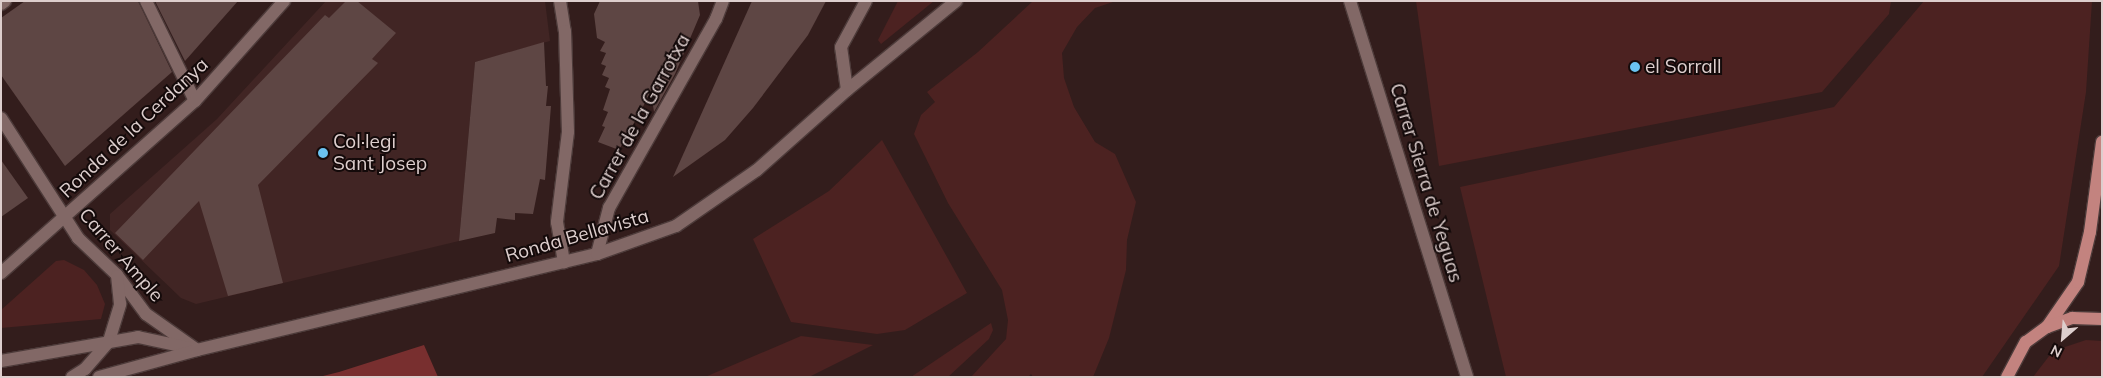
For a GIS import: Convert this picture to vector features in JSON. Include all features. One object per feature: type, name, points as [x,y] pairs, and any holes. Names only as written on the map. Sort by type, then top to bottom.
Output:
[{"type":"main road","points":[[2047,327],[2078,282],[2090,232],[2102,142]]},
{"type":"main road","points":[[2007,377],[2026,342],[2047,327],[2072,318],[2102,318]]},
{"type":"street","points":[[1,4],[5,1]]},
{"type":"street","points":[[146,1],[195,100]]},
{"type":"street","name":"Ronda de la Cerdanya","points":[[1,273],[195,100],[284,1]]},
{"type":"street","points":[[560,1],[565,31],[568,132],[557,222],[564,262]]},
{"type":"street","name":"Carrer de la Garrotxa","points":[[597,254],[609,208],[716,19],[723,1]]},
{"type":"street","points":[[847,90],[840,47],[866,1]]},
{"type":"street","name":"Ronda Bellavista","points":[[99,377],[197,350],[597,254],[676,226],[722,197],[757,170],[847,90],[956,1]]},
{"type":"street","name":"Carrer Sierra de Yeguas","points":[[1350,1],[1467,377]]},
{"type":"street","name":"Carrer Ample","points":[[1,118],[78,238],[117,275],[146,314],[197,350]]},
{"type":"street","points":[[72,377],[85,369],[109,342],[120,304],[117,275]]},
{"type":"street","name":"Ronda Bellavista","points":[[1,361],[138,337],[197,350]]},
{"type":"shaded area","name":"Col·legi Sant Josep","points":[[326,1],[545,1],[550,41],[475,62],[459,241],[196,304],[181,298],[110,230],[110,214],[217,119]]},
{"type":"shaded area","points":[[898,1],[934,1],[881,44],[878,40]]},
{"type":"shaded area","points":[[1033,1],[1116,1],[1095,8],[1077,27],[1062,53],[1064,78],[1074,107],[1095,142],[1115,154],[1136,202],[1127,240],[1126,270],[1109,338],[1093,377],[1033,377],[1031,374],[1028,377],[971,377],[1006,339],[1008,320],[1002,290],[948,203],[914,134],[921,115],[935,102],[927,92],[978,52]]},
{"type":"shaded area","name":"el Sorrall","points":[[1416,1],[1891,1],[1889,14],[1822,92],[1439,166]]},
{"type":"shaded area","points":[[1924,1],[2092,1],[2086,92],[2059,266],[1982,377],[1506,377],[1460,187],[1834,107]]},
{"type":"shaded area","points":[[882,140],[967,293],[905,330],[877,334],[791,322],[753,239],[829,191]]},
{"type":"shaded area","points":[[64,260],[84,270],[97,285],[105,304],[101,319],[1,328],[1,310],[56,261]]},
{"type":"shaded area","points":[[991,323],[993,330],[989,339],[948,377],[911,377]]},
{"type":"shaded area","points":[[801,336],[873,345],[809,377],[705,377]]},
{"type":"shaded area","points":[[2086,340],[2102,341],[2102,377],[2033,377],[2053,351]]},
{"type":"shaded area","points":[[424,345],[438,377],[319,377],[339,372]]},
{"type":"building","points":[[25,1],[138,1],[172,72],[65,166],[1,75],[1,18]]},
{"type":"building","points":[[155,1],[238,1],[185,61]]},
{"type":"building","points":[[346,1],[357,1],[396,33],[372,59],[378,63],[258,185],[283,283],[228,296],[199,201],[143,260],[115,233],[325,15],[329,18]]},
{"type":"building","points":[[600,1],[698,1],[700,15],[675,74],[654,112],[651,92],[619,150],[598,142],[605,127],[602,126],[608,112],[603,110],[610,89],[605,87],[609,78],[602,75],[606,66],[601,64],[606,53],[600,51],[605,42],[597,38],[594,14]]},
{"type":"building","points":[[752,1],[826,1],[808,35],[753,108],[725,140],[673,177]]},
{"type":"building","points":[[544,42],[546,86],[548,86],[546,106],[551,106],[545,180],[540,179],[533,214],[515,213],[515,220],[497,218],[495,233],[459,241],[475,62]]},
{"type":"building","points":[[1,160],[28,198],[1,217]]},
{"type":"place","name":"el Sorrall","points":[[1635,67]]},
{"type":"place","name":"Col·legi Sant Josep","points":[[323,153]]}]
